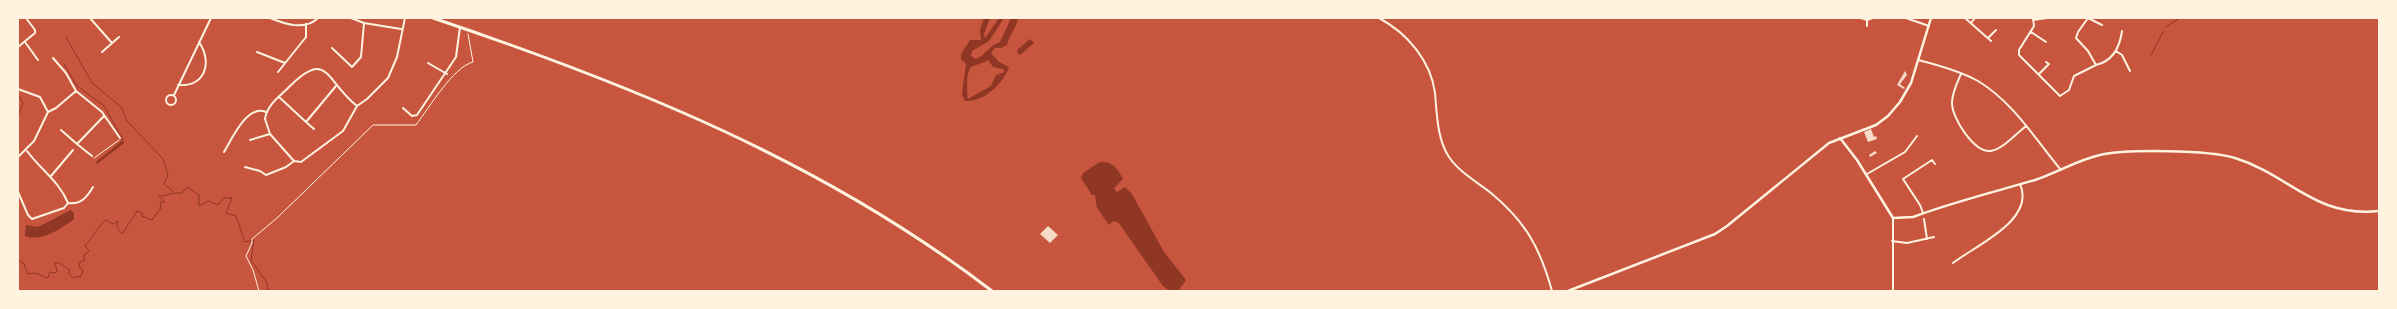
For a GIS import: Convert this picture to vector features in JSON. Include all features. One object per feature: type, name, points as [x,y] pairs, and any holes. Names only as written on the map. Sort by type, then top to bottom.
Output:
[{"type":"main road","points":[[433,18],[579,69],[659,101],[746,140],[884,217],[992,291]]},
{"type":"street","points":[[18,47],[33,37],[35,30],[26,18]]},
{"type":"street","points":[[90,18],[112,43]]},
{"type":"street","points":[[174,95],[167,97],[169,104],[176,101],[174,95],[178,85],[211,18]]},
{"type":"street","points":[[270,18],[288,25],[313,23],[318,18]]},
{"type":"street","points":[[335,18],[346,18]]},
{"type":"street","points":[[351,18],[364,23],[401,29]]},
{"type":"street","points":[[357,106],[336,86],[324,70],[317,67],[310,68],[279,97],[266,112],[266,127],[270,134],[294,161],[301,162],[343,131],[357,106],[367,99],[388,78],[394,67],[401,29],[405,18]]},
{"type":"street","points":[[1379,18],[1391,24],[1407,38],[1425,64],[1434,87],[1442,140],[1449,157],[1499,200],[1526,231],[1540,252],[1552,291]]},
{"type":"street","points":[[1861,18],[1867,20],[1873,18]]},
{"type":"street","points":[[1906,18],[1929,26]]},
{"type":"street","points":[[1568,291],[1715,234],[1727,226],[1823,147],[1840,138],[1876,125],[1888,116],[1903,98],[1918,60],[1931,18]]},
{"type":"street","points":[[1965,18],[1991,41]]},
{"type":"street","points":[[1971,23],[1975,18]]},
{"type":"street","points":[[2047,18],[2033,19],[2031,32],[2020,50],[2019,55],[2060,96],[2069,90],[2074,76],[2112,56],[2121,42],[2122,31]]},
{"type":"street","points":[[2096,65],[2088,50],[2076,38],[2078,32],[2088,18],[2102,25]]},
{"type":"street","points":[[1867,20],[1867,26]]},
{"type":"street","points":[[332,48],[352,67],[361,57],[364,23]]},
{"type":"street","points":[[278,72],[285,63],[289,61],[306,37],[306,24]]},
{"type":"street","points":[[403,108],[412,116],[417,114],[447,74],[456,57],[460,27]]},
{"type":"street","points":[[1988,38],[1996,30]]},
{"type":"street","points":[[2031,32],[2046,42]]},
{"type":"street","points":[[102,52],[119,37]]},
{"type":"street","points":[[25,42],[38,60]]},
{"type":"street","points":[[178,85],[188,86],[199,79],[204,72],[207,64],[205,52],[199,42]]},
{"type":"street","points":[[2116,51],[2122,55],[2130,71]]},
{"type":"street","points":[[256,52],[285,63]]},
{"type":"street","points":[[53,58],[66,73],[76,91],[94,104],[120,138]]},
{"type":"street","points":[[1918,60],[1961,74],[1986,87],[2026,126],[2061,170]]},
{"type":"street","points":[[428,62],[447,74]]},
{"type":"street","points":[[2039,74],[2048,64],[2046,62]]},
{"type":"street","points":[[1961,74],[1953,94],[1953,113],[1962,129],[1979,147],[1986,150],[1995,149],[2026,126]]},
{"type":"street","points":[[306,122],[336,86]]},
{"type":"street","points":[[18,89],[40,98],[48,112]]},
{"type":"street","points":[[18,157],[27,151],[38,136],[48,112],[56,108],[76,91]]},
{"type":"street","points":[[279,97],[314,129]]},
{"type":"street","points":[[224,152],[240,128],[254,111],[260,110],[266,112]]},
{"type":"street","points":[[77,144],[104,116]]},
{"type":"street","points":[[61,130],[92,156]]},
{"type":"street","points":[[250,140],[270,134]]},
{"type":"street","points":[[1867,174],[1905,152],[1917,136]]},
{"type":"street","points":[[1840,138],[1867,174],[1893,218],[1893,291]]},
{"type":"street","points":[[51,176],[73,150]]},
{"type":"street","points":[[27,151],[36,163],[51,176],[63,190],[68,203]]},
{"type":"street","points":[[1893,218],[1909,218],[2020,184],[2061,170],[2085,159],[2109,153],[2159,152],[2233,157],[2255,166],[2328,206],[2345,211],[2379,211]]},
{"type":"street","points":[[1922,213],[1920,205],[1903,179],[1932,160],[1935,164]]},
{"type":"street","points":[[246,167],[260,171],[266,175],[286,167],[294,161]]},
{"type":"street","points":[[1954,263],[1974,247],[1998,233],[2013,220],[2023,200],[2023,191],[2020,184]]},
{"type":"street","points":[[68,203],[75,204],[82,201],[93,187]]},
{"type":"street","points":[[18,192],[28,215],[32,219],[64,208],[68,203]]},
{"type":"street","points":[[1924,218],[1928,238]]},
{"type":"street","points":[[1892,241],[1907,243],[1934,237]]},
{"type":"path","points":[[259,291],[253,270],[246,256],[252,241],[373,125],[416,125],[456,72],[464,64],[473,62],[468,30]]},
{"type":"path","points":[[92,156],[95,160],[120,138]]},
{"type":"shaded area","points":[[984,18],[990,18],[984,34],[985,38],[999,18],[1004,18],[989,41],[972,51],[971,56],[976,59],[982,56],[996,43],[1000,42],[1011,18],[1018,18],[1007,45],[1001,48],[995,48],[991,53],[999,62],[1009,67],[1002,80],[986,95],[972,101],[965,101],[962,94],[966,64],[961,59],[961,54],[970,40],[981,40],[980,30]],"holes":[[[988,60],[993,67],[1003,69],[1005,72],[996,75],[991,86],[968,99],[967,82],[970,68]]]},
{"type":"shaded area","points":[[1030,39],[1034,43],[1020,55],[1017,50]]},
{"type":"shaded area","points":[[123,140],[124,143],[97,164],[96,162]]},
{"type":"shaded area","points":[[1100,162],[1112,164],[1117,169],[1123,179],[1114,188],[1117,192],[1125,187],[1132,194],[1164,252],[1186,280],[1178,291],[1170,291],[1163,286],[1118,222],[1113,221],[1109,225],[1097,208],[1095,195],[1092,195],[1081,178],[1083,173]]},
{"type":"shaded area","points":[[71,210],[74,213],[74,219],[51,234],[38,237],[25,236],[26,225],[38,227]]},
{"type":"building","points":[[1905,71],[1907,75],[1900,84],[1905,88],[1904,89],[1897,85]]},
{"type":"building","points":[[1871,129],[1874,137],[1876,136],[1877,139],[1868,142],[1864,132]]},
{"type":"building","points":[[1875,151],[1877,153],[1870,157],[1869,155]]},
{"type":"building","points":[[1048,226],[1058,235],[1050,243],[1040,234]]},
{"type":"waterway","points":[[2166,27],[2180,18]]},
{"type":"waterway","points":[[2151,55],[2163,32]]},
{"type":"waterway","points":[[66,37],[92,83],[121,107],[127,121],[163,159],[168,175],[164,184],[173,191]]},
{"type":"waterway","points":[[64,64],[77,86],[104,106],[123,140]]},
{"type":"waterway","points":[[18,95],[23,103],[18,116]]},
{"type":"waterway","points":[[18,260],[24,264],[28,274],[35,273],[48,278],[50,272],[55,273],[57,271],[55,263],[59,263],[70,270],[68,273],[74,278],[81,276],[83,270],[79,267],[80,262],[85,260],[83,256],[89,251],[85,246],[106,220],[113,224],[118,221],[117,227],[122,234],[137,211],[142,213],[142,216],[152,220],[161,208],[160,202],[165,202],[159,196],[182,193],[187,187],[199,195],[199,206],[209,201],[218,205],[223,198],[232,198],[226,213],[236,216],[245,242],[254,240],[251,260],[267,283],[268,291]]}]
